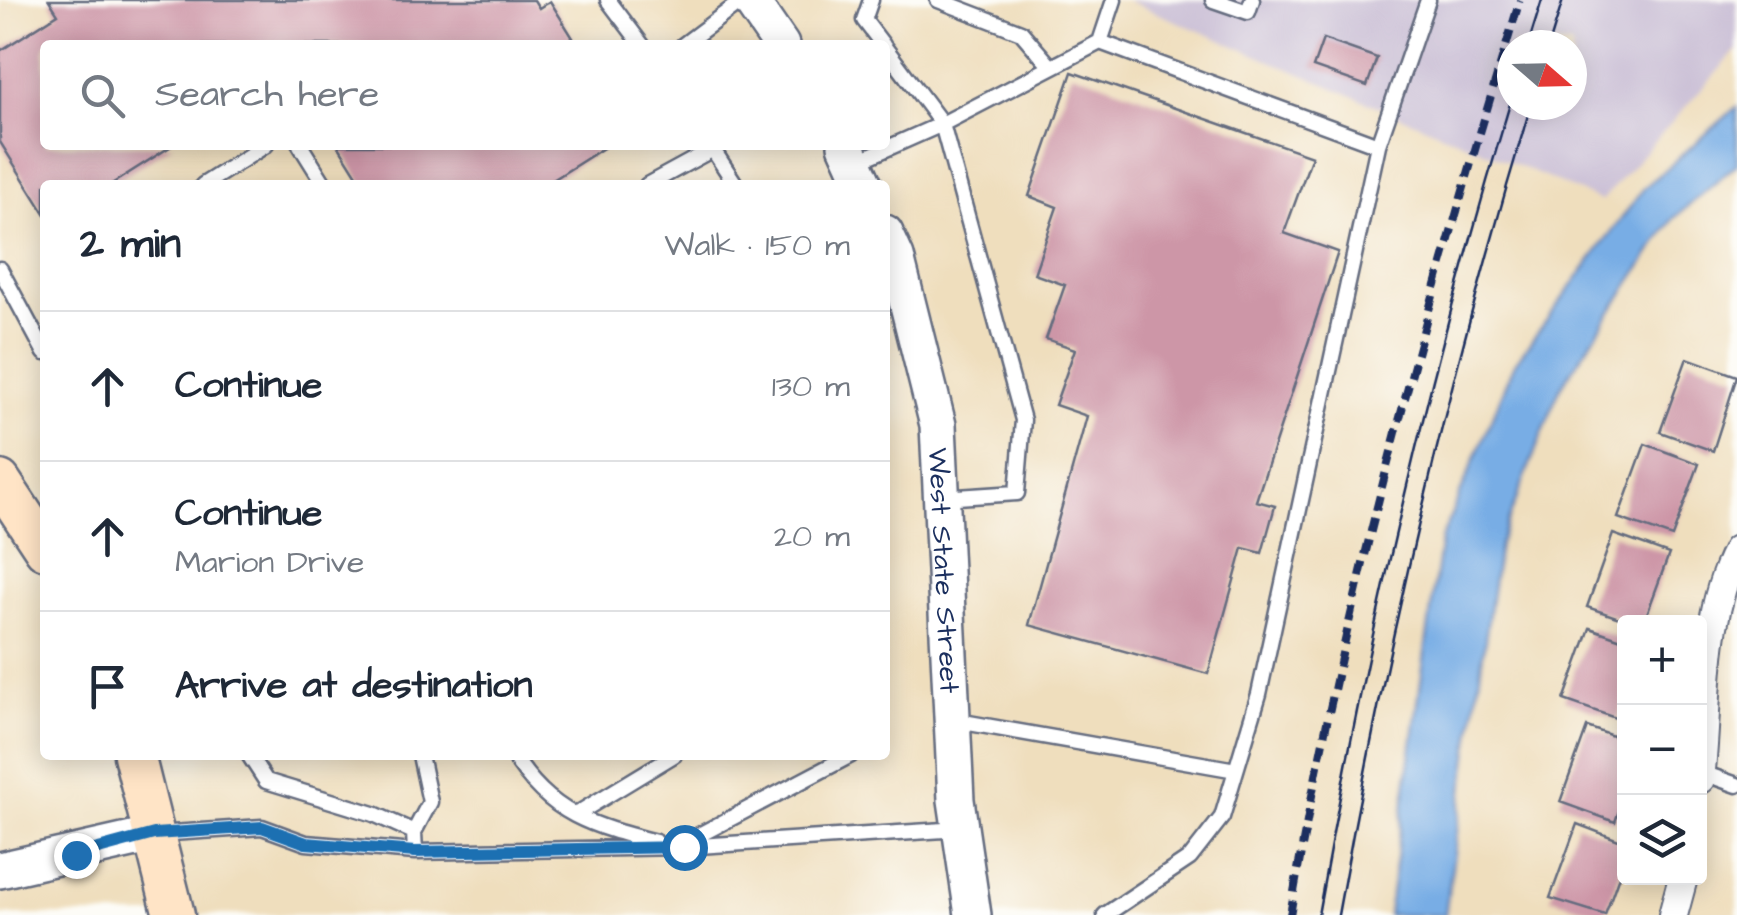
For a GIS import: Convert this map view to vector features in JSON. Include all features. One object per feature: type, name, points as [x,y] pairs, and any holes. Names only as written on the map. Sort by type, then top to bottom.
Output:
[{"type":"main road","points":[[0,481],[40,541]]},
{"type":"main road","points":[[135,760],[174,915]]},
{"type":"street","points":[[746,0],[778,40]]},
{"type":"street","name":"West State Street","points":[[890,244],[938,425],[952,720],[960,830],[973,915]]},
{"type":"street","points":[[1705,705],[1709,646],[1734,562]]},
{"type":"street","points":[[0,870],[154,834]]},
{"type":"street","points":[[1673,915],[1681,885]]},
{"type":"lane","points":[[608,0],[638,40]]},
{"type":"lane","points":[[690,40],[746,0]]},
{"type":"lane","points":[[872,0],[864,20],[879,40]]},
{"type":"lane","points":[[938,0],[1021,32],[1051,67]]},
{"type":"lane","points":[[890,148],[1100,42],[1114,0]]},
{"type":"lane","points":[[1213,0],[1248,12],[1252,0]]},
{"type":"lane","points":[[1105,915],[1190,858],[1222,817],[1259,694],[1378,145],[1428,0]]},
{"type":"lane","points":[[1100,42],[1378,145]]},
{"type":"lane","points":[[890,54],[942,124],[1023,420],[1018,493],[942,498]]},
{"type":"lane","points":[[211,180],[258,150]]},
{"type":"lane","points":[[303,150],[322,180]]},
{"type":"lane","points":[[655,180],[706,150]]},
{"type":"lane","points":[[713,150],[733,180]]},
{"type":"lane","points":[[854,164],[885,150]]},
{"type":"lane","points":[[0,269],[40,344]]},
{"type":"lane","points":[[952,720],[1236,770]]},
{"type":"lane","points":[[253,760],[266,781],[374,814],[414,832]]},
{"type":"lane","points":[[415,852],[414,832],[430,802],[421,760]]},
{"type":"lane","points":[[517,760],[530,782],[587,824],[677,847],[842,760]]},
{"type":"lane","points":[[575,815],[666,760]]},
{"type":"lane","points":[[1707,778],[1737,785]]},
{"type":"lane","points":[[154,834],[262,827],[306,843],[415,852],[677,847],[960,830]]},
{"type":"shaded area","points":[[1126,0],[1737,0],[1737,50],[1601,201]]},
{"type":"water","points":[[1737,107],[1737,164],[1673,219],[1560,388],[1499,544],[1445,915],[1388,915],[1441,539],[1515,363],[1644,188]]},
{"type":"building","points":[[49,0],[534,0],[539,8],[550,1],[573,38],[40,40],[40,150],[165,150],[118,180],[40,180],[40,206],[0,142],[0,51],[58,14]]},
{"type":"building","points":[[1323,39],[1377,58],[1367,86],[1313,67]]},
{"type":"building","points":[[1072,72],[1312,156],[1284,233],[1338,252],[1256,501],[1275,506],[1262,553],[1243,548],[1208,674],[1029,625],[1087,416],[1055,405],[1075,349],[1046,339],[1065,285],[1034,274],[1057,207],[1029,196]]},
{"type":"building","points":[[341,150],[600,150],[553,180],[360,180]]},
{"type":"building","points":[[1687,358],[1737,376],[1713,451],[1660,432]]},
{"type":"building","points":[[1645,444],[1699,464],[1672,537],[1618,518]]},
{"type":"building","points":[[1613,534],[1669,554],[1647,615],[1617,617],[1587,607]]},
{"type":"building","points":[[1590,628],[1617,638],[1617,719],[1564,700]]},
{"type":"building","points":[[1587,727],[1617,738],[1615,822],[1560,802]]},
{"type":"building","points":[[1577,824],[1617,839],[1617,882],[1605,915],[1550,898]]},
{"type":"tram line","points":[[1533,30],[1542,0]]},
{"type":"tram line","points":[[1554,30],[1563,0]]},
{"type":"tram line","points":[[1318,915],[1357,709],[1403,503],[1454,299],[1505,120]]},
{"type":"tram line","points":[[1338,915],[1422,507],[1526,120]]},
{"type":"railway","points":[[1290,915],[1335,684],[1390,454],[1520,0]]},
{"type":"route","points":[[76,855],[154,834],[262,827],[306,843],[415,852],[684,847]]}]
